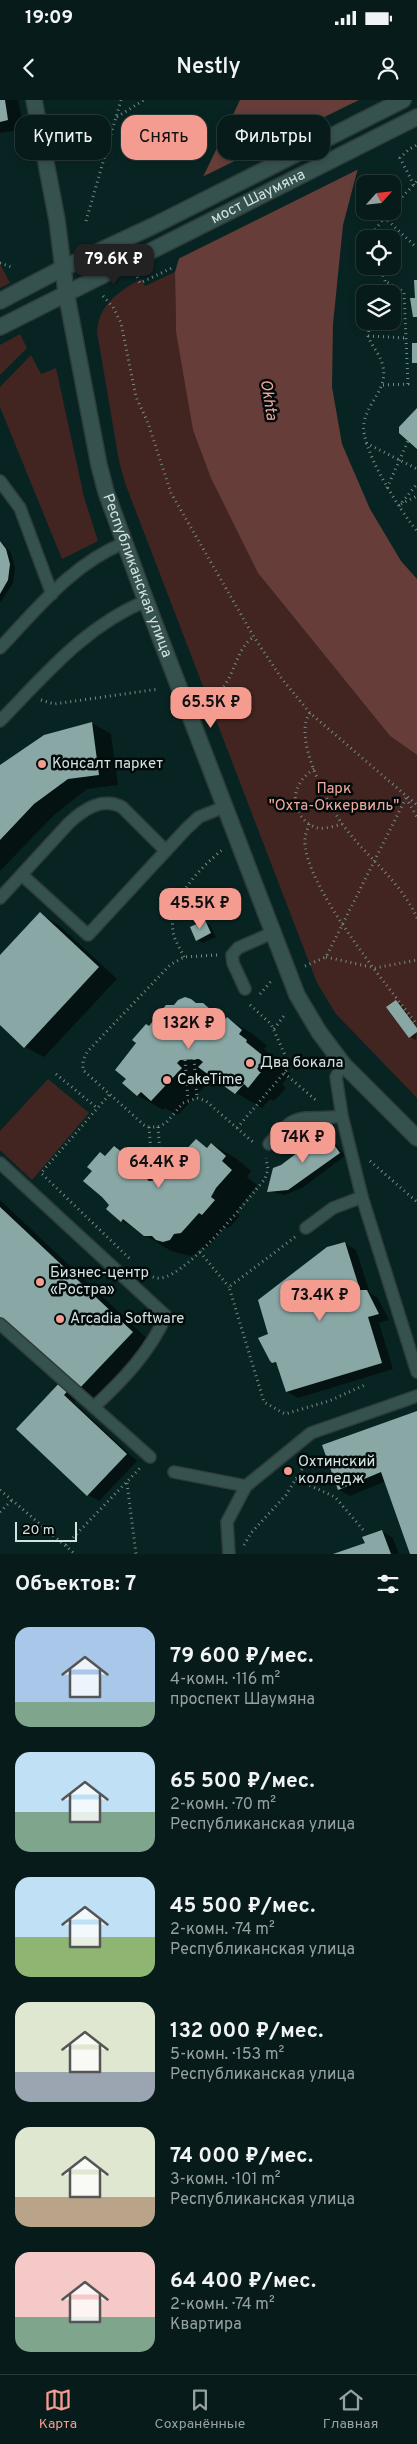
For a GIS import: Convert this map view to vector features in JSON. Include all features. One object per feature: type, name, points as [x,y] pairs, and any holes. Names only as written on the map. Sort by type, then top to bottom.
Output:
[{"type":"street","name":"Республиканская улица","points":[[34,100],[56,220],[66,292],[99,465],[124,543],[297,995],[319,1032],[343,1064],[417,1138]]},
{"type":"street","name":"мост Шаумяна","points":[[0,301],[402,100]]},
{"type":"street","name":"мост Шаумяна","points":[[0,327],[66,292],[417,117]]},
{"type":"lane","points":[[0,481],[20,508],[52,594]]},
{"type":"lane","points":[[0,648],[70,576],[106,550],[124,543]]},
{"type":"lane","points":[[0,721],[60,659],[95,629],[127,608],[146,601]]},
{"type":"lane","points":[[185,704],[202,698]]},
{"type":"lane","points":[[0,898],[69,823],[79,814],[103,803],[113,802],[122,807],[166,851]]},
{"type":"lane","points":[[22,875],[88,934],[199,817],[224,807]]},
{"type":"lane","points":[[245,989],[233,963],[232,955],[238,948],[272,933]]},
{"type":"lane","points":[[343,1064],[336,1077],[337,1117],[349,1142],[362,1197],[417,1372]]},
{"type":"lane","points":[[266,1147],[285,1124],[297,1118],[337,1117]]},
{"type":"lane","points":[[0,1163],[166,1316],[158,1333],[131,1372],[94,1407]]},
{"type":"lane","points":[[306,1228],[333,1208],[362,1197]]},
{"type":"lane","points":[[0,1324],[150,1456]]},
{"type":"lane","points":[[229,1554],[227,1522],[246,1486],[311,1433],[417,1396]]},
{"type":"lane","points":[[174,1472],[246,1486]]},
{"type":"path","points":[[118,117],[144,100]]},
{"type":"path","points":[[86,221],[118,117],[120,101]]},
{"type":"path","points":[[414,185],[400,158],[417,145]]},
{"type":"path","points":[[401,199],[417,181]]},
{"type":"path","points":[[375,230],[382,220]]},
{"type":"path","points":[[386,220],[416,248]]},
{"type":"path","points":[[0,263],[14,268]]},
{"type":"path","points":[[136,275],[140,283],[172,268]]},
{"type":"path","points":[[383,275],[385,285]]},
{"type":"path","points":[[383,385],[408,384],[404,292],[385,281]]},
{"type":"path","points":[[103,296],[114,307],[121,323],[136,397],[148,423],[171,494],[254,637],[282,679],[310,713],[406,798],[417,805]]},
{"type":"path","points":[[369,330],[368,336],[381,360],[385,373],[383,385],[364,421],[365,443],[387,488],[417,531]]},
{"type":"path","points":[[368,336],[406,338]]},
{"type":"path","points":[[387,488],[408,441]]},
{"type":"path","points":[[365,443],[417,469]]},
{"type":"path","points":[[399,506],[417,484]]},
{"type":"path","points":[[399,506],[417,496]]},
{"type":"path","points":[[202,698],[222,688],[246,643],[254,637]]},
{"type":"path","points":[[25,695],[54,704],[159,689]]},
{"type":"path","points":[[310,713],[305,719],[304,732],[314,769],[342,824],[375,862],[392,878],[403,892],[417,918]]},
{"type":"path","points":[[314,769],[304,776],[297,788],[295,803],[301,816],[309,824],[320,828],[342,824]]},
{"type":"path","points":[[406,798],[417,817]]},
{"type":"path","points":[[326,957],[406,798]]},
{"type":"path","points":[[309,824],[305,840],[317,881],[343,925],[417,1024]]},
{"type":"path","points":[[184,957],[174,935],[173,913],[181,896],[207,862],[222,850]]},
{"type":"path","points":[[232,955],[184,957],[170,965],[87,1052],[83,1061],[83,1070],[144,1125],[158,1127],[166,1123],[188,1100],[197,1098],[206,1101],[256,1145]]},
{"type":"path","points":[[305,966],[326,957],[375,968],[417,960]]},
{"type":"path","points":[[237,1128],[290,1066],[274,1029],[271,1024],[250,1006],[245,989]]},
{"type":"path","points":[[274,1029],[286,1013]]},
{"type":"path","points":[[194,1059],[197,1098]]},
{"type":"path","points":[[185,1060],[188,1100]]},
{"type":"path","points":[[284,1073],[337,1117]]},
{"type":"path","points":[[56,1074],[97,1108]]},
{"type":"path","points":[[109,1094],[42,1173],[152,1277],[169,1276],[200,1252],[265,1179],[268,1169],[266,1147]]},
{"type":"path","points":[[149,1127],[153,1180]]},
{"type":"path","points":[[158,1127],[162,1180]]},
{"type":"path","points":[[349,1142],[417,1202]]},
{"type":"path","points":[[229,1287],[306,1228]]},
{"type":"path","points":[[200,1252],[229,1287],[264,1402],[270,1407],[285,1414],[294,1412],[329,1401],[367,1384]]},
{"type":"path","points":[[243,1547],[252,1533],[286,1495],[311,1454]]},
{"type":"path","points":[[66,1545],[150,1456]]},
{"type":"path","points":[[296,1479],[335,1497],[365,1532]]},
{"type":"path","points":[[127,1482],[136,1554]]},
{"type":"path","points":[[0,1490],[75,1554]]},
{"type":"path","points":[[0,1512],[12,1500]]},
{"type":"green space","points":[[0,264],[10,283],[0,288]]},
{"type":"green space","name":"Парк \"Охта-Оккервиль\"","points":[[175,272],[176,332],[258,573],[390,736],[417,755],[417,1098],[336,1014],[317,983],[125,483],[119,461],[97,332],[99,322],[106,306],[117,294],[141,279],[145,286]]},
{"type":"green space","points":[[20,334],[27,348],[0,375],[0,345]]},
{"type":"green space","points":[[31,355],[41,374],[56,368],[84,497],[98,541],[62,559],[0,407],[0,387]]},
{"type":"green space","points":[[48,1079],[89,1113],[32,1180],[0,1150],[0,1131]]},
{"type":"water","name":"Okhta","points":[[240,100],[376,100],[343,225],[333,324],[332,387],[342,444],[370,509],[401,561],[417,579],[417,755],[390,736],[258,573],[211,478],[193,430],[176,332],[175,272],[203,177],[217,148],[217,160],[330,160],[330,115],[233,115]]},
{"type":"pier","points":[[359,100],[379,100],[363,167],[176,260],[200,178],[237,160],[330,160],[330,115],[328,115]]},
{"type":"building","points":[[0,100],[5,100],[8,120],[0,122]]},
{"type":"building","points":[[414,280],[417,280],[417,317],[413,317],[410,298],[415,298]]},
{"type":"building","points":[[412,343],[417,343],[417,363],[412,363]]},
{"type":"building","points":[[417,408],[417,449],[399,433],[399,427]]},
{"type":"building","points":[[0,541],[6,549],[10,564],[8,580],[0,594]]},
{"type":"building","points":[[92,722],[99,775],[68,779],[34,804],[0,840],[0,765],[44,735]]},
{"type":"building","points":[[40,912],[99,967],[24,1048],[0,1025],[0,955]]},
{"type":"building","points":[[205,920],[211,933],[196,941],[190,927]]},
{"type":"building","points":[[185,997],[196,1003],[203,1003],[224,1021],[227,1017],[242,1030],[239,1034],[247,1040],[246,1042],[266,1058],[257,1069],[261,1072],[248,1088],[244,1084],[235,1094],[198,1067],[203,1062],[199,1059],[180,1060],[177,1063],[182,1068],[151,1101],[141,1092],[137,1096],[122,1083],[126,1079],[115,1070],[136,1043],[132,1040],[146,1024],[149,1026],[166,1005],[174,1005],[178,1000]]},
{"type":"building","points":[[396,1000],[417,1028],[417,1032],[409,1038],[386,1007]]},
{"type":"building","points":[[325,1132],[340,1153],[288,1190],[267,1192],[273,1168],[281,1165]]},
{"type":"building","points":[[196,1139],[207,1148],[211,1143],[226,1156],[222,1161],[232,1170],[216,1188],[211,1197],[215,1200],[202,1215],[199,1213],[181,1233],[174,1234],[170,1240],[163,1242],[156,1240],[152,1236],[144,1236],[123,1219],[121,1222],[106,1209],[109,1205],[102,1197],[83,1181],[92,1171],[87,1167],[100,1152],[105,1156],[114,1146],[149,1173],[145,1177],[149,1181],[166,1179],[170,1175],[166,1171]]},
{"type":"building","name":"Бизнес-центр «Ростра»","points":[[0,1207],[133,1332],[77,1391],[72,1386],[64,1395],[127,1454],[87,1496],[16,1429],[64,1378],[0,1318]]},
{"type":"building","points":[[345,1242],[360,1290],[367,1290],[379,1314],[368,1317],[382,1363],[286,1392],[276,1362],[272,1363],[270,1361],[258,1338],[268,1334],[258,1300],[327,1247]]},
{"type":"building","points":[[417,1411],[417,1554],[410,1554],[381,1472],[338,1490],[322,1445]]},
{"type":"building","points":[[382,1530],[391,1554],[333,1554],[365,1543],[362,1537]]},
{"type":"place","name":"Консалт паркет","points":[[42,764]]},
{"type":"place","name":"Два бокала","points":[[250,1063]]},
{"type":"place","name":"CakeTime","points":[[167,1080]]},
{"type":"place","name":"Бизнес-центр «Ростра»","points":[[40,1282]]},
{"type":"place","name":"Arcadia Software","points":[[60,1319]]},
{"type":"place","name":"Охтинский колледж","points":[[288,1471]]}]
